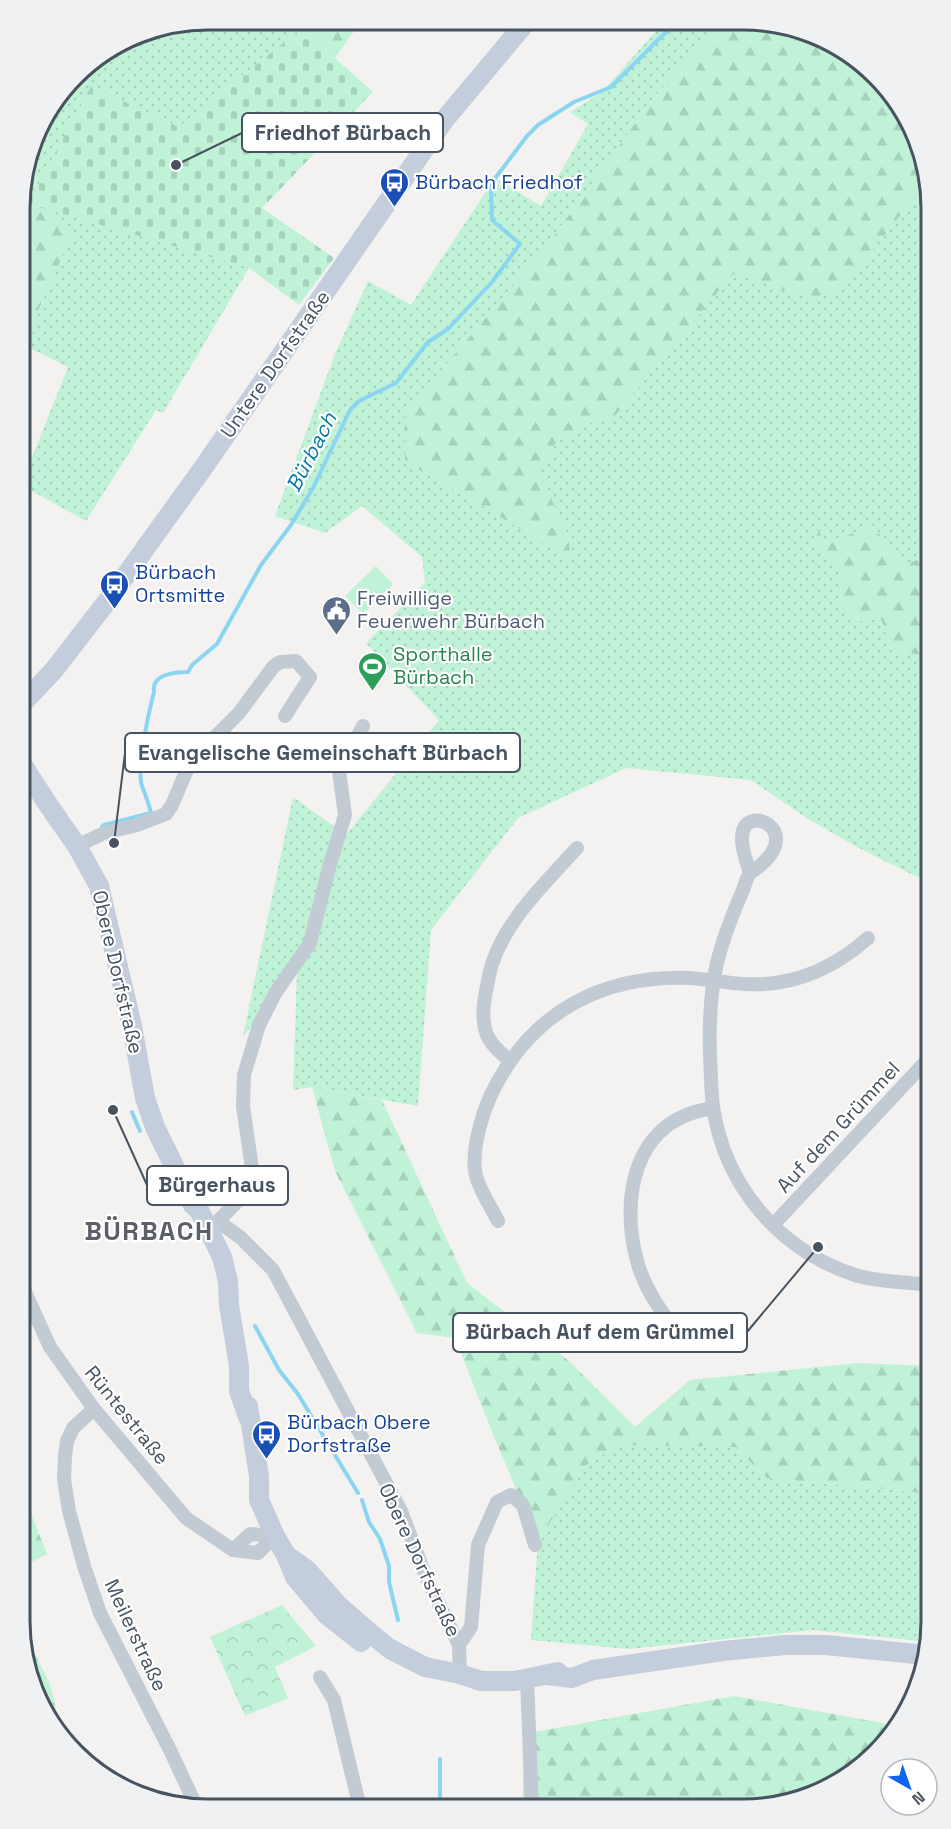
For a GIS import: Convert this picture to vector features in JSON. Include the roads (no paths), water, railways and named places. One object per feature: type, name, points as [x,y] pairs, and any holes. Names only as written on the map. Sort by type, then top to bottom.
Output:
[{"type":"street","name":"Untere Dorfstraße","points":[[30,695],[54,670],[108,600],[203,468],[445,119],[519,30]]},
{"type":"street","points":[[76,846],[104,833],[137,825],[166,814],[186,772],[198,754],[239,713],[273,666],[280,662],[296,661],[310,678],[285,716]]},
{"type":"street","points":[[214,1229],[246,1194],[253,1174],[243,1106],[244,1075],[259,1025],[276,992],[310,943],[345,815],[339,771],[363,726]]},
{"type":"street","name":"Obere Dorfstraße","points":[[30,777],[76,846],[99,886],[146,1098],[200,1200],[199,1210],[214,1229],[222,1257],[228,1281],[229,1305],[239,1365],[238,1391],[248,1417],[259,1476],[259,1500],[295,1577],[327,1615],[366,1646],[390,1649],[425,1667],[460,1674],[499,1671],[527,1678],[548,1675],[570,1668],[593,1670],[723,1651],[784,1645],[826,1645],[917,1654]]},
{"type":"street","points":[[510,1060],[494,1047],[486,1034],[483,1019],[484,1000],[492,963],[512,925],[536,893],[577,848]]},
{"type":"street","points":[[750,873],[730,923],[713,980],[710,1031],[713,1108],[724,1147],[740,1186],[760,1213],[791,1243],[815,1257],[856,1275],[921,1284]]},
{"type":"street","points":[[498,1221],[476,1176],[481,1123],[489,1099],[510,1060],[526,1040],[561,1010],[586,996],[615,985],[655,978],[691,978],[744,984],[789,981],[824,969],[844,958],[868,938]]},
{"type":"street","name":"Auf dem Grümmel","points":[[773,1225],[921,1067]]},
{"type":"street","points":[[689,1342],[651,1296],[633,1244],[630,1204],[634,1179],[646,1151],[659,1132],[694,1111],[713,1108]]},
{"type":"street","name":"Obere Dorfstraße","points":[[214,1229],[241,1238],[273,1270],[400,1511],[426,1576],[459,1645],[460,1674]]},
{"type":"street","name":"Rüntestraße","points":[[30,1303],[50,1347],[94,1409],[186,1518],[233,1550],[258,1553],[272,1528]]},
{"type":"street","name":"Meilerstraße","points":[[94,1409],[73,1428],[67,1441],[64,1479],[69,1511],[100,1613],[192,1798]]},
{"type":"street","points":[[459,1645],[471,1627],[478,1545],[497,1502],[510,1496],[523,1505],[535,1545]]},
{"type":"street","points":[[320,1677],[334,1700],[358,1799]]},
{"type":"street","points":[[527,1678],[532,1799]]},
{"type":"waterway","name":"Bürbach","points":[[102,827],[151,813],[142,786],[141,766],[146,725],[156,681],[165,675],[188,672],[192,665],[217,644],[261,565],[291,525],[313,488],[350,410],[359,401],[396,383],[428,342],[448,329],[492,282],[520,244],[492,220],[493,181],[538,125],[574,102],[611,87],[668,30]]},
{"type":"waterway","name":"Bürbach","points":[[132,1112],[140,1131]]},
{"type":"waterway","name":"Bürbach","points":[[255,1326],[279,1370],[298,1394],[358,1493]]},
{"type":"waterway","name":"Bürbach","points":[[362,1500],[369,1522],[380,1539],[389,1566],[389,1582],[398,1620]]},
{"type":"waterway","name":"Bürbach","points":[[440,1759],[440,1799]]},
{"type":"place","name":"Friedhof Bürbach","points":[[176,165]]},
{"type":"place","name":"Bürbach Friedhof","points":[[394,208]]},
{"type":"place","name":"Bürbach Ortsmitte","points":[[114,610]]},
{"type":"place","name":"Freiwillige Feuerwehr Bürbach","points":[[336,636]]},
{"type":"place","name":"Sporthalle Bürbach","points":[[372,692]]},
{"type":"place","name":"Evangelische Gemeinschaft Bürbach","points":[[114,843]]},
{"type":"place","name":"Bürgerhaus","points":[[113,1110]]},
{"type":"place","name":"Bürbach Auf dem Grümmel","points":[[818,1247]]},
{"type":"place","name":"Bürbach Obere Dorfstraße","points":[[266,1460]]},
{"type":"district","name":"BÜRBACH","points":[[149,1231]]}]
